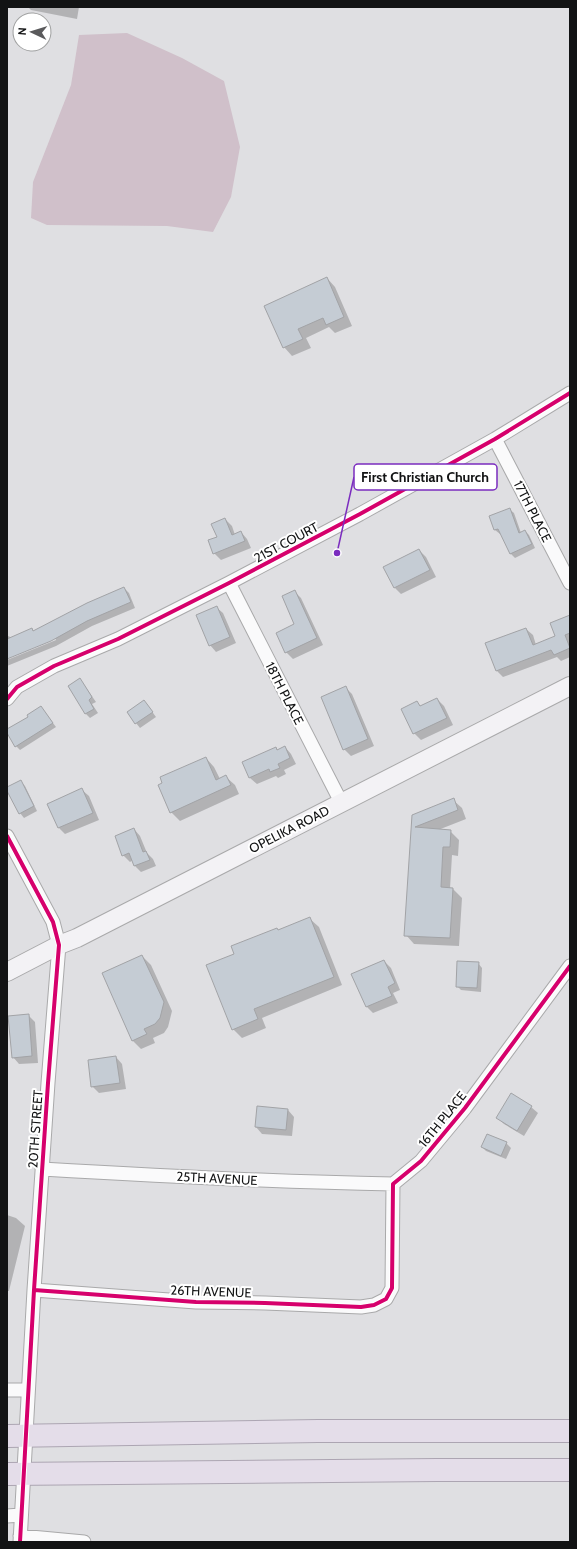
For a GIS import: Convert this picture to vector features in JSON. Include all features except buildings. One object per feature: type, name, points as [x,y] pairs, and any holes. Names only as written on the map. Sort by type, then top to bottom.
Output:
[{"type":"highway","points":[[17,1436],[326,1431],[570,1431]]},
{"type":"highway","points":[[15,1474],[570,1470]]},
{"type":"main road","name":"OPELIKA ROAD","points":[[7,972],[59,945],[70,942],[570,686]]},
{"type":"street","name":"21ST COURT","points":[[7,699],[17,687],[54,666],[118,638],[229,583],[360,514],[495,439],[570,393]]},
{"type":"street","name":"17TH PLACE","points":[[495,439],[570,583]]},
{"type":"street","name":"18TH PLACE","points":[[229,583],[341,802]]},
{"type":"street","name":"20TH STREET","points":[[7,836],[53,922],[59,945],[42,1169],[28,1390],[17,1436],[15,1474],[21,1515],[20,1539]]},
{"type":"street","name":"16TH PLACE","points":[[393,1184],[421,1160],[464,1108],[570,966]]},
{"type":"street","name":"25TH AVENUE","points":[[42,1169],[192,1178],[393,1184]]},
{"type":"street","name":"26TH AVENUE","points":[[34,1290],[196,1302],[361,1307],[374,1305],[386,1299],[392,1288],[393,1184]]},
{"type":"street","points":[[7,1390],[28,1390]]},
{"type":"street","points":[[7,1516],[21,1515]]},
{"type":"street","points":[[20,1539],[84,1542]]},
{"type":"shaded area","points":[[127,33],[182,58],[224,81],[240,147],[231,197],[213,232],[167,226],[47,225],[31,218],[33,182],[71,85],[79,35]]},
{"type":"cycle path","points":[[7,699],[17,687],[54,666],[118,639],[360,514],[495,439],[570,393]]},
{"type":"cycle path","points":[[7,836],[53,922],[59,945],[34,1290],[20,1542]]},
{"type":"cycle path","points":[[34,1290],[196,1302],[361,1307],[374,1305],[386,1299],[392,1288],[393,1184],[421,1161],[465,1108],[570,966]]},
{"type":"place","name":"First Christian Church","points":[[337,553]]}]
